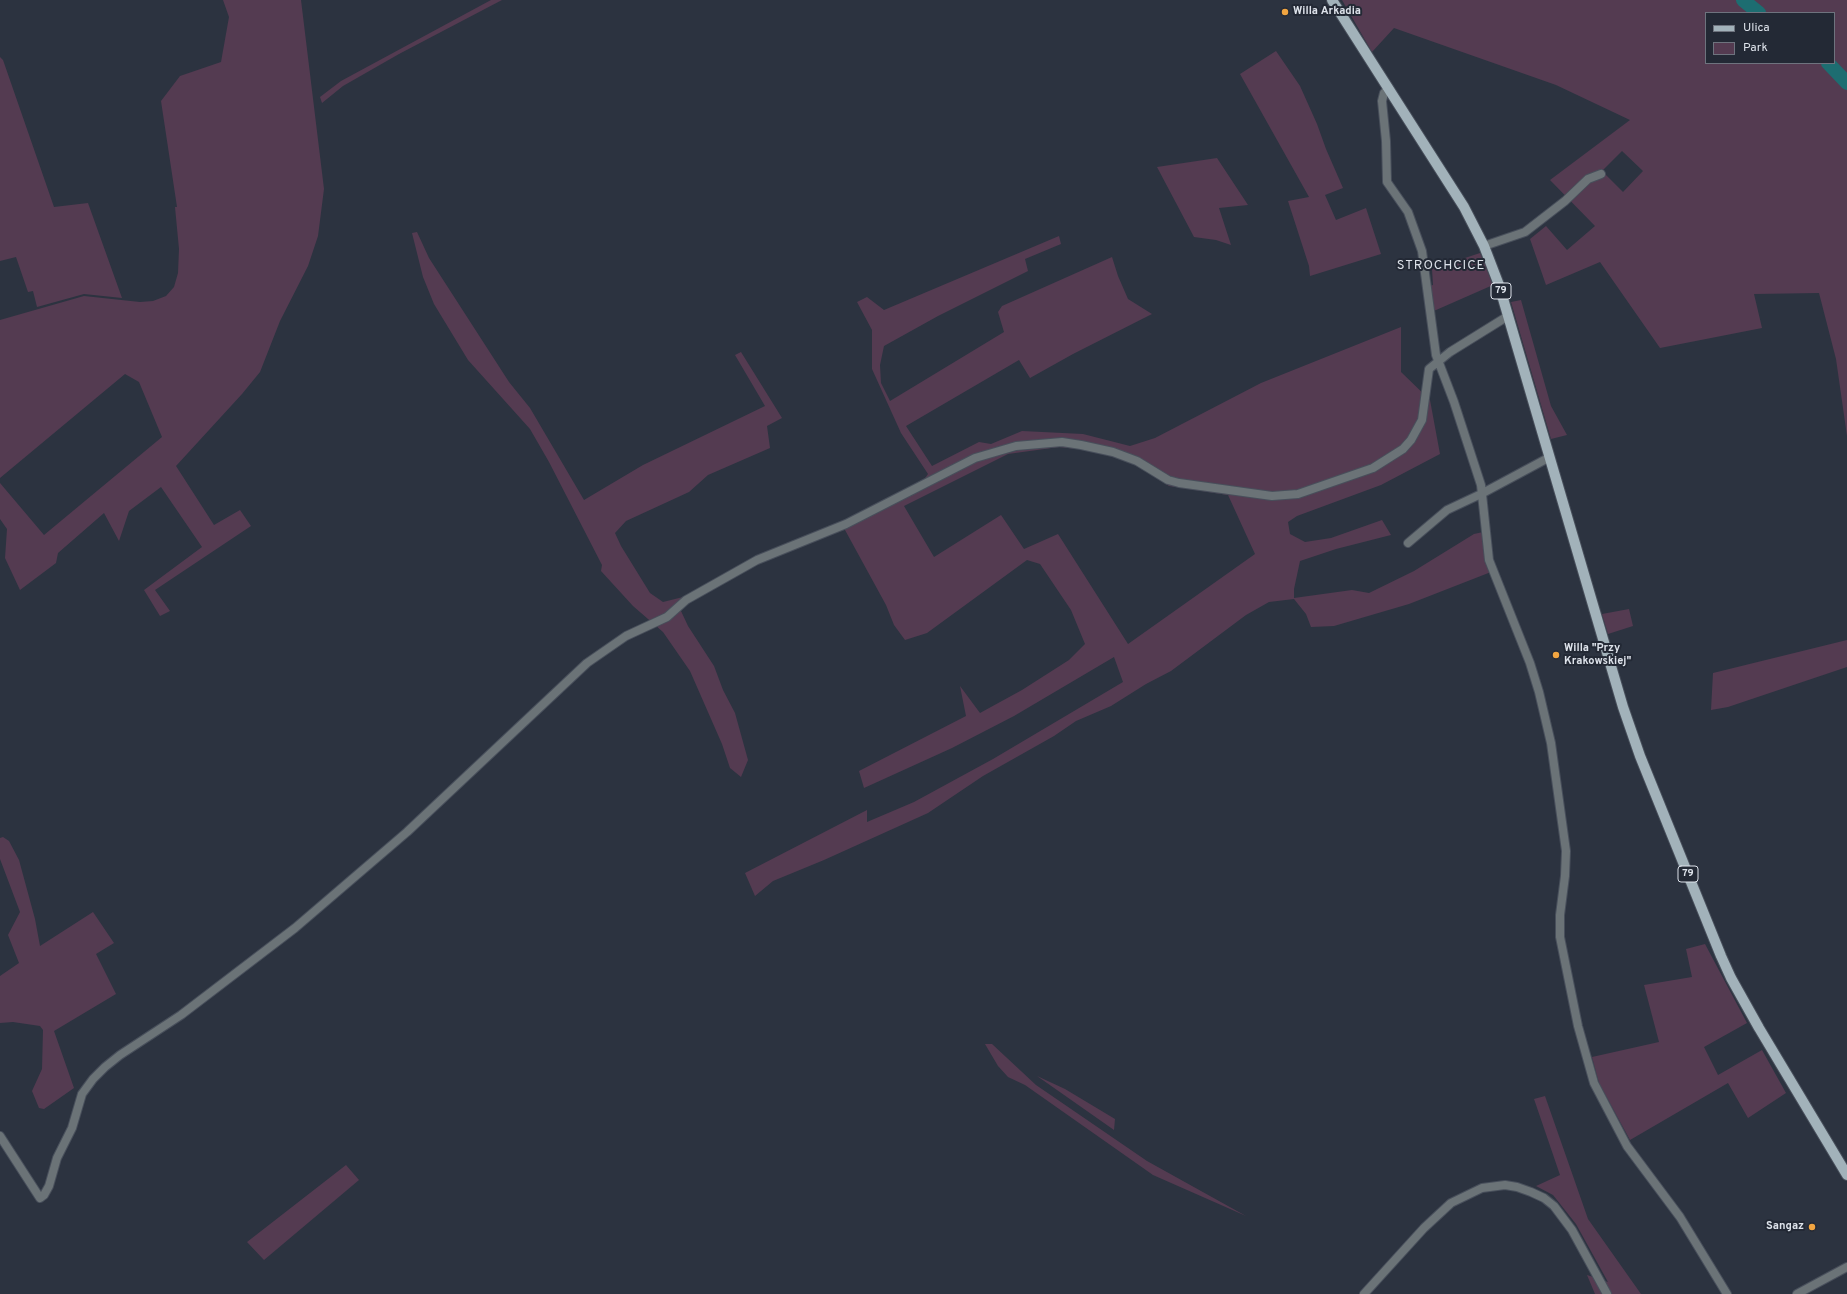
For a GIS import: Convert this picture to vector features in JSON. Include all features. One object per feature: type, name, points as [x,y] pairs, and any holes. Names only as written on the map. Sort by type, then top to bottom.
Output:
[{"type":"main road","name":"79","points":[[1332,0],[1464,207],[1484,246],[1497,279],[1631,732],[1721,956],[1759,1028],[1847,1175]]},
{"type":"street","points":[[1389,88],[1385,91],[1383,97],[1386,141],[1386,179],[1390,188],[1408,212],[1422,251],[1438,361],[1454,402],[1480,485],[1489,560],[1530,663],[1539,692],[1551,743],[1566,851],[1566,876],[1560,921],[1561,946],[1578,1026],[1594,1083],[1628,1146],[1680,1217],[1727,1294]]},
{"type":"street","points":[[1484,246],[1525,232],[1565,201],[1588,179],[1601,174]]},
{"type":"street","points":[[0,1136],[40,1198],[44,1195],[49,1186],[57,1158],[72,1128],[82,1094],[93,1079],[105,1067],[120,1055],[181,1015],[295,928],[407,832],[587,663],[626,636],[667,617],[686,600],[757,560],[846,524],[974,458],[1016,446],[1062,442],[1081,445],[1113,452],[1137,461],[1168,480],[1179,483],[1272,496],[1298,494],[1373,468],[1403,449],[1419,426],[1423,414],[1428,372],[1438,361],[1499,320],[1508,316]]},
{"type":"street","points":[[1408,542],[1447,510],[1482,494],[1550,457]]},
{"type":"street","points":[[1364,1294],[1424,1228],[1451,1203],[1482,1188],[1505,1185],[1517,1186],[1544,1198],[1554,1206],[1572,1230],[1607,1294]]},
{"type":"street","points":[[1797,1294],[1847,1267]]},
{"type":"green space","points":[[223,0],[301,0],[324,189],[318,236],[308,266],[280,321],[260,372],[242,394],[176,466],[214,525],[240,510],[251,526],[155,590],[170,611],[160,616],[144,590],[202,547],[161,487],[129,511],[119,541],[104,513],[58,553],[56,563],[20,590],[5,558],[7,529],[0,519],[0,483],[44,535],[162,437],[139,382],[125,374],[0,478],[0,320],[84,296],[140,302],[153,301],[166,296],[174,287],[178,273],[179,249],[175,207],[177,207],[161,101],[180,76],[221,62],[229,17]]},
{"type":"green space","points":[[491,0],[502,0],[399,54],[343,86],[322,103],[320,97],[341,81]]},
{"type":"green space","points":[[1342,0],[1847,0],[1847,436],[1836,359],[1819,293],[1754,294],[1762,328],[1660,348],[1600,262],[1546,285],[1530,239],[1546,226],[1567,250],[1595,226],[1550,180],[1630,120],[1556,85],[1394,28],[1372,52]],"holes":[[[1622,151],[1643,171],[1623,192],[1602,171]]]},
{"type":"green space","points":[[1276,51],[1300,86],[1343,188],[1325,195],[1336,220],[1366,208],[1381,254],[1310,276],[1309,266],[1288,201],[1309,197],[1240,74]]},
{"type":"green space","points":[[0,57],[3,60],[54,207],[88,203],[122,298],[84,294],[37,307],[33,291],[28,292],[16,257],[0,261]]},
{"type":"green space","points":[[1217,158],[1248,205],[1219,208],[1231,245],[1216,240],[1194,237],[1157,167]]},
{"type":"green space","points":[[417,232],[429,258],[509,382],[530,408],[584,500],[643,465],[765,406],[735,355],[741,352],[782,418],[767,426],[770,448],[708,475],[689,492],[626,521],[615,533],[621,546],[650,593],[663,602],[683,597],[681,611],[688,626],[714,666],[723,690],[735,713],[748,760],[741,777],[730,768],[722,744],[690,671],[663,632],[633,606],[601,571],[602,565],[549,462],[530,429],[468,360],[434,304],[423,277],[412,233]]},
{"type":"green space","points":[[1059,236],[1061,244],[1025,259],[1028,271],[938,316],[884,346],[880,365],[881,383],[890,401],[1004,332],[998,312],[1002,306],[1112,257],[1128,299],[1152,314],[1073,354],[1030,378],[1019,360],[906,426],[932,466],[979,442],[991,444],[1022,431],[1083,434],[1130,446],[1155,438],[1261,383],[1401,327],[1401,372],[1430,400],[1440,454],[1381,485],[1297,516],[1288,522],[1290,534],[1305,542],[1331,538],[1382,520],[1391,535],[1336,549],[1300,561],[1294,589],[1294,598],[1352,590],[1369,593],[1414,571],[1474,534],[1483,532],[1491,572],[1409,604],[1334,626],[1311,627],[1306,614],[1294,599],[1269,602],[1246,615],[1171,671],[1146,684],[1111,706],[1076,721],[1054,736],[983,776],[928,813],[824,860],[773,881],[755,896],[745,873],[867,810],[867,822],[914,802],[993,759],[1123,682],[1114,657],[1014,716],[952,748],[864,788],[859,771],[966,716],[960,686],[980,713],[1022,690],[1069,660],[1085,644],[1071,610],[1040,564],[1027,560],[927,633],[905,640],[894,625],[886,605],[845,530],[843,521],[923,481],[928,474],[901,433],[872,369],[872,330],[857,302],[867,297],[884,310]],"holes":[[[1059,447],[1086,450],[1129,461],[1169,486],[1228,495],[1255,554],[1128,644],[1058,534],[1024,549],[1001,515],[934,557],[904,506],[1008,454]]]},
{"type":"green space","points":[[1480,253],[1493,285],[1427,314],[1424,287],[1433,285],[1432,269]]},
{"type":"green space","points":[[1521,300],[1551,406],[1567,435],[1551,439],[1511,302]]},
{"type":"green space","points":[[1629,609],[1633,626],[1608,634],[1602,614]]},
{"type":"green space","points":[[1847,640],[1847,667],[1728,707],[1711,710],[1713,673]]},
{"type":"green space","points":[[3,837],[9,841],[19,860],[35,919],[40,946],[93,912],[114,943],[96,954],[116,994],[54,1031],[74,1088],[44,1109],[39,1108],[32,1091],[42,1069],[43,1030],[40,1026],[13,1022],[0,1023],[0,976],[19,963],[8,935],[20,912],[0,859],[0,838]]},
{"type":"green space","points":[[1705,944],[1747,1023],[1704,1047],[1718,1075],[1762,1050],[1786,1093],[1748,1118],[1728,1083],[1630,1140],[1599,1083],[1592,1057],[1659,1042],[1644,985],[1692,977],[1686,949]]},
{"type":"green space","points":[[985,1044],[992,1044],[1036,1085],[1147,1161],[1246,1216],[1153,1175],[1025,1085],[1008,1077],[998,1066]]},
{"type":"green space","points":[[1037,1076],[1065,1089],[1115,1119],[1114,1130]]},
{"type":"green space","points":[[1545,1096],[1588,1219],[1641,1294],[1595,1294],[1587,1275],[1608,1282],[1576,1224],[1553,1195],[1536,1186],[1560,1175],[1534,1099]]},
{"type":"green space","points":[[346,1165],[359,1180],[264,1260],[247,1242]]},
{"type":"waterway","points":[[1743,0],[1758,12]]},
{"type":"waterway","points":[[1829,64],[1847,83]]},
{"type":"place","name":"Willa Arkadia","points":[[1285,12]]},
{"type":"place","name":"Willa \"Przy Krakowskiej\"","points":[[1556,655]]},
{"type":"place","name":"Sangaz","points":[[1812,1227]]},
{"type":"district","name":"STROCHCICE","points":[[1441,266]]}]
